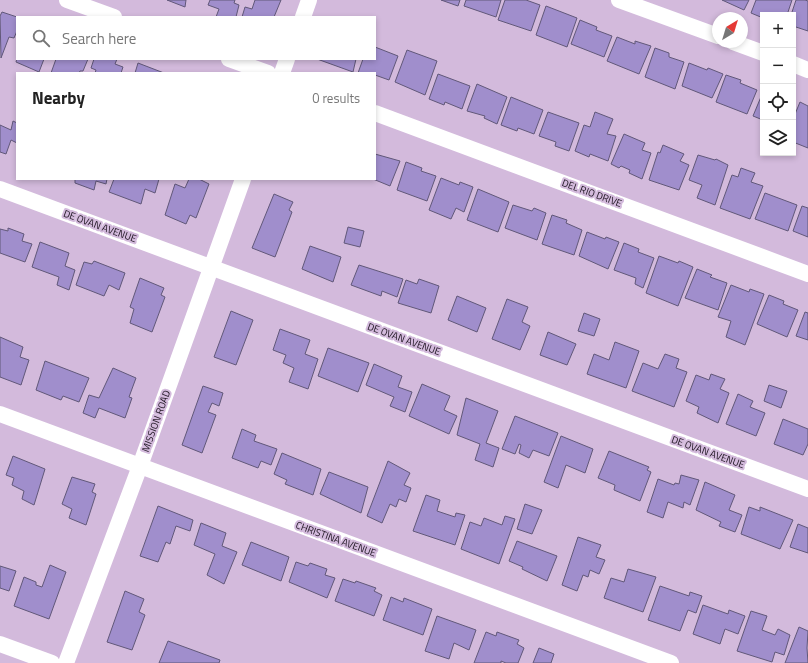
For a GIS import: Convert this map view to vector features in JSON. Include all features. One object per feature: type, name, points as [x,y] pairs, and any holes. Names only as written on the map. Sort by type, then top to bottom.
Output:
[{"type":"street","points":[[67,0],[111,16]]},
{"type":"street","points":[[303,16],[309,0]]},
{"type":"street","points":[[620,0],[712,34]]},
{"type":"street","points":[[748,48],[760,52]]},
{"type":"street","points":[[232,60],[265,72]]},
{"type":"street","points":[[282,72],[287,60]]},
{"type":"street","points":[[796,65],[808,70]]},
{"type":"street","name":"DEL RIO DRIVE","points":[[376,113],[808,274]]},
{"type":"street","name":"MISSION ROAD","points":[[66,663],[140,466],[244,180]]},
{"type":"street","name":"DE OVAN AVENUE","points":[[0,189],[808,489]]},
{"type":"street","name":"CHRISTINA AVENUE","points":[[0,414],[671,663]]},
{"type":"street","points":[[0,644],[52,663]]},
{"type":"building","points":[[167,0],[186,0],[185,7]]},
{"type":"building","points":[[210,0],[235,0],[234,3],[239,5],[236,16],[216,16],[219,9],[208,5]]},
{"type":"building","points":[[255,0],[281,0],[274,16],[242,16],[245,7],[252,9]]},
{"type":"building","points":[[441,0],[460,0],[458,6]]},
{"type":"building","points":[[466,0],[501,0],[496,17],[464,6]]},
{"type":"building","points":[[505,0],[526,0],[540,5],[531,31],[498,20]]},
{"type":"building","points":[[722,0],[749,0],[744,10]]},
{"type":"building","points":[[756,0],[792,0],[788,12],[760,12],[760,17],[751,13]]},
{"type":"building","points":[[796,0],[808,1],[808,31],[796,27],[796,12],[792,12]]},
{"type":"building","points":[[546,6],[577,18],[567,47],[536,35]]},
{"type":"building","points":[[2,12],[16,17],[16,33],[14,38],[9,37],[1,58],[0,16]]},
{"type":"building","points":[[580,20],[597,27],[596,30],[612,36],[604,57],[571,44]]},
{"type":"building","points":[[617,37],[635,44],[635,41],[651,46],[639,74],[607,61]]},
{"type":"building","points":[[376,47],[398,56],[389,80],[376,75],[376,72],[358,72],[363,60],[376,60]]},
{"type":"building","points":[[655,48],[669,53],[669,57],[684,62],[675,89],[645,77]]},
{"type":"building","points":[[407,50],[437,61],[425,95],[395,82]]},
{"type":"building","points":[[16,60],[44,60],[39,72],[16,62]]},
{"type":"building","points":[[56,60],[88,60],[83,71],[51,72]]},
{"type":"building","points":[[94,60],[117,60],[115,64],[123,67],[121,72],[95,72],[96,70],[91,68]]},
{"type":"building","points":[[320,60],[356,60],[353,72]]},
{"type":"building","points":[[138,63],[161,72],[135,72]]},
{"type":"building","points":[[689,63],[723,74],[712,98],[682,86]]},
{"type":"building","points":[[438,74],[470,86],[462,109],[445,102],[444,105],[429,99]]},
{"type":"building","points":[[726,75],[741,80],[740,83],[757,90],[747,114],[716,102]]},
{"type":"building","points":[[477,84],[507,97],[497,124],[484,118],[485,116],[467,111]]},
{"type":"building","points":[[511,97],[543,110],[534,134],[518,128],[517,131],[501,125]]},
{"type":"building","points":[[760,99],[760,119],[753,116]]},
{"type":"building","points":[[800,102],[808,106],[808,148],[796,143],[796,112]]},
{"type":"building","points":[[548,112],[579,123],[569,151],[555,146],[556,142],[539,136]]},
{"type":"building","points":[[595,112],[613,119],[607,134],[616,136],[608,161],[590,154],[589,157],[575,151],[584,125],[590,127]]},
{"type":"building","points":[[13,121],[16,122],[16,142],[11,140],[6,154],[0,152],[0,125],[11,130]]},
{"type":"building","points":[[624,134],[645,143],[642,150],[651,153],[642,179],[629,173],[630,170],[621,166],[619,168],[611,164]]},
{"type":"building","points":[[663,145],[684,154],[680,161],[689,165],[679,190],[649,180],[658,152],[660,153]]},
{"type":"building","points":[[376,154],[400,161],[390,186],[375,180]]},
{"type":"building","points":[[698,155],[716,159],[728,165],[715,205],[697,198],[702,185],[689,180]]},
{"type":"building","points":[[406,162],[422,168],[421,171],[436,176],[427,201],[397,190]]},
{"type":"building","points":[[741,168],[755,173],[751,182],[763,186],[750,219],[720,208],[732,175],[738,177]]},
{"type":"building","points":[[441,178],[459,185],[460,182],[473,187],[464,212],[456,208],[451,219],[429,210]]},
{"type":"building","points":[[75,180],[107,180],[106,184],[96,181],[94,190],[75,183]]},
{"type":"building","points":[[114,180],[159,180],[155,193],[145,189],[141,204],[109,192]]},
{"type":"building","points":[[189,180],[201,180],[209,184],[196,218],[190,215],[186,224],[165,215],[175,184],[185,188]]},
{"type":"building","points":[[478,189],[509,202],[498,232],[467,220]]},
{"type":"building","points":[[765,193],[797,205],[788,231],[755,219]]},
{"type":"building","points":[[274,194],[293,202],[289,210],[292,212],[275,257],[252,248]]},
{"type":"building","points":[[513,205],[532,211],[534,208],[546,213],[537,240],[505,228]]},
{"type":"building","points":[[802,206],[808,208],[808,237],[793,231]]},
{"type":"building","points":[[552,215],[567,220],[566,223],[582,230],[574,255],[542,244]]},
{"type":"building","points":[[348,227],[364,231],[360,247],[344,243]]},
{"type":"building","points":[[8,228],[24,234],[22,241],[32,244],[25,262],[0,253],[0,229],[8,231]]},
{"type":"building","points":[[587,232],[605,239],[606,237],[619,242],[608,269],[579,256]]},
{"type":"building","points":[[40,242],[69,253],[65,266],[75,270],[69,290],[57,285],[59,277],[32,267]]},
{"type":"building","points":[[624,243],[639,249],[638,252],[654,258],[643,288],[635,284],[636,278],[614,270]]},
{"type":"building","points":[[310,246],[341,257],[333,282],[302,269]]},
{"type":"building","points":[[659,256],[678,263],[679,261],[693,267],[678,306],[646,293]]},
{"type":"building","points":[[94,261],[125,273],[119,290],[109,285],[104,296],[76,285],[84,262],[92,264]]},
{"type":"building","points":[[359,265],[403,279],[397,297],[382,291],[381,296],[351,285]]},
{"type":"building","points":[[697,269],[712,275],[710,277],[727,283],[718,310],[685,298]]},
{"type":"building","points":[[140,278],[164,288],[161,295],[165,297],[152,332],[130,323],[134,309],[130,307]]},
{"type":"building","points":[[419,279],[439,286],[431,313],[398,303],[406,280],[417,284]]},
{"type":"building","points":[[731,285],[749,292],[750,289],[764,294],[745,345],[726,337],[731,321],[718,317]]},
{"type":"building","points":[[769,295],[784,301],[783,304],[798,310],[787,337],[757,324]]},
{"type":"building","points":[[457,296],[486,308],[477,332],[448,320]]},
{"type":"building","points":[[507,299],[528,307],[522,322],[530,326],[520,350],[492,339]]},
{"type":"building","points":[[231,311],[253,320],[236,365],[214,357]]},
{"type":"building","points":[[805,312],[808,313],[808,340],[796,336]]},
{"type":"building","points":[[584,313],[600,319],[594,336],[578,331]]},
{"type":"building","points":[[280,329],[310,340],[305,354],[318,359],[308,389],[289,382],[294,368],[283,363],[286,355],[273,350]]},
{"type":"building","points":[[548,332],[576,344],[567,365],[540,355]]},
{"type":"building","points":[[0,337],[23,347],[20,357],[29,360],[21,385],[0,377]]},
{"type":"building","points":[[615,342],[639,351],[626,388],[587,374],[594,354],[609,360]]},
{"type":"building","points":[[328,348],[369,363],[358,392],[318,376]]},
{"type":"building","points":[[665,354],[679,359],[676,368],[687,372],[674,407],[632,391],[643,363],[658,369]]},
{"type":"building","points":[[45,361],[89,378],[79,402],[63,396],[61,400],[36,390]]},
{"type":"building","points":[[374,364],[402,376],[398,387],[412,392],[405,412],[390,406],[394,397],[366,385]]},
{"type":"building","points":[[113,368],[136,378],[129,397],[132,398],[125,418],[99,408],[95,418],[83,413],[89,395],[99,398]]},
{"type":"building","points":[[711,374],[725,379],[720,389],[729,393],[718,423],[697,413],[699,407],[686,401],[696,375],[709,380]]},
{"type":"building","points":[[422,384],[450,396],[444,410],[457,416],[449,434],[409,416]]},
{"type":"building","points":[[769,385],[787,391],[781,408],[764,401]]},
{"type":"building","points":[[203,386],[223,393],[219,406],[212,403],[208,412],[216,415],[202,453],[182,445]]},
{"type":"building","points":[[738,394],[753,401],[750,407],[765,413],[756,436],[726,424]]},
{"type":"building","points":[[466,398],[498,411],[486,443],[499,448],[493,467],[475,460],[480,444],[457,435]]},
{"type":"building","points":[[515,416],[558,433],[549,456],[533,450],[529,458],[519,453],[521,445],[519,444],[515,454],[502,449]]},
{"type":"building","points":[[783,419],[808,429],[808,444],[803,455],[774,444]]},
{"type":"building","points":[[242,429],[256,435],[254,441],[277,449],[271,465],[261,461],[258,468],[232,458]]},
{"type":"building","points":[[561,436],[593,449],[585,473],[566,465],[558,488],[544,482]]},
{"type":"building","points":[[609,451],[649,467],[647,470],[651,472],[640,501],[614,490],[615,485],[598,478]]},
{"type":"building","points":[[282,453],[321,469],[313,495],[285,484],[287,480],[274,474]]},
{"type":"building","points":[[13,456],[45,469],[34,505],[22,499],[24,491],[12,485],[14,478],[6,475]]},
{"type":"building","points":[[388,461],[410,473],[404,485],[411,488],[406,502],[399,499],[396,507],[390,504],[382,523],[367,516]]},
{"type":"building","points":[[329,472],[368,487],[361,513],[320,494]]},
{"type":"building","points":[[681,475],[699,480],[690,505],[684,502],[683,508],[668,502],[663,518],[647,512],[658,479],[674,485],[675,483],[679,484]]},
{"type":"building","points":[[72,477],[95,484],[92,492],[96,494],[86,525],[69,518],[72,509],[62,504]]},
{"type":"building","points":[[705,482],[735,495],[729,510],[742,515],[735,532],[719,526],[721,522],[696,510]]},
{"type":"building","points":[[426,495],[440,500],[437,511],[455,517],[456,513],[465,515],[455,545],[413,531]]},
{"type":"building","points":[[525,504],[542,510],[532,534],[517,529]]},
{"type":"building","points":[[158,506],[193,520],[190,531],[176,526],[170,544],[166,542],[158,562],[140,556]]},
{"type":"building","points":[[749,507],[760,511],[760,507],[793,520],[780,549],[741,534]]},
{"type":"building","points":[[505,516],[515,519],[499,564],[461,549],[470,522],[481,526],[484,518],[502,525]]},
{"type":"building","points":[[201,523],[226,533],[222,546],[237,552],[224,584],[207,575],[215,554],[194,545]]},
{"type":"building","points":[[798,524],[808,528],[808,553],[790,547]]},
{"type":"building","points":[[578,537],[601,545],[596,557],[605,560],[599,574],[590,570],[588,577],[583,575],[577,591],[562,585]]},
{"type":"building","points":[[517,541],[557,556],[547,581],[522,569],[523,567],[509,561]]},
{"type":"building","points":[[251,542],[289,557],[281,581],[242,565]]},
{"type":"building","points":[[296,562],[308,566],[310,563],[327,569],[325,575],[335,578],[327,598],[289,582]]},
{"type":"building","points":[[50,565],[66,572],[49,619],[14,606],[24,577],[36,582],[36,585],[42,587]]},
{"type":"building","points":[[0,566],[16,571],[9,591],[0,588]]},
{"type":"building","points":[[628,569],[656,577],[643,612],[604,598],[611,578],[624,582]]},
{"type":"building","points":[[343,579],[355,583],[356,581],[376,588],[374,591],[382,595],[374,616],[335,601]]},
{"type":"building","points":[[660,586],[689,596],[690,592],[702,596],[696,613],[688,610],[680,631],[648,620]]},
{"type":"building","points":[[125,591],[144,599],[139,612],[145,615],[132,650],[107,642]]},
{"type":"building","points":[[391,597],[403,602],[404,598],[432,609],[423,635],[383,620]]},
{"type":"building","points":[[703,605],[728,614],[729,610],[745,616],[738,634],[725,629],[720,644],[693,634]]},
{"type":"building","points":[[751,611],[767,616],[762,630],[775,635],[778,629],[790,635],[784,655],[775,652],[772,662],[737,651]]},
{"type":"building","points":[[437,616],[476,630],[469,650],[454,643],[449,659],[425,651]]},
{"type":"building","points":[[799,627],[808,631],[808,663],[785,663]]},
{"type":"building","points":[[486,632],[496,636],[497,632],[519,640],[517,644],[524,648],[518,663],[506,663],[501,661],[501,663],[474,663]]},
{"type":"building","points":[[168,641],[220,660],[219,663],[159,663]]},
{"type":"building","points":[[539,648],[554,654],[551,663],[533,663]]}]
